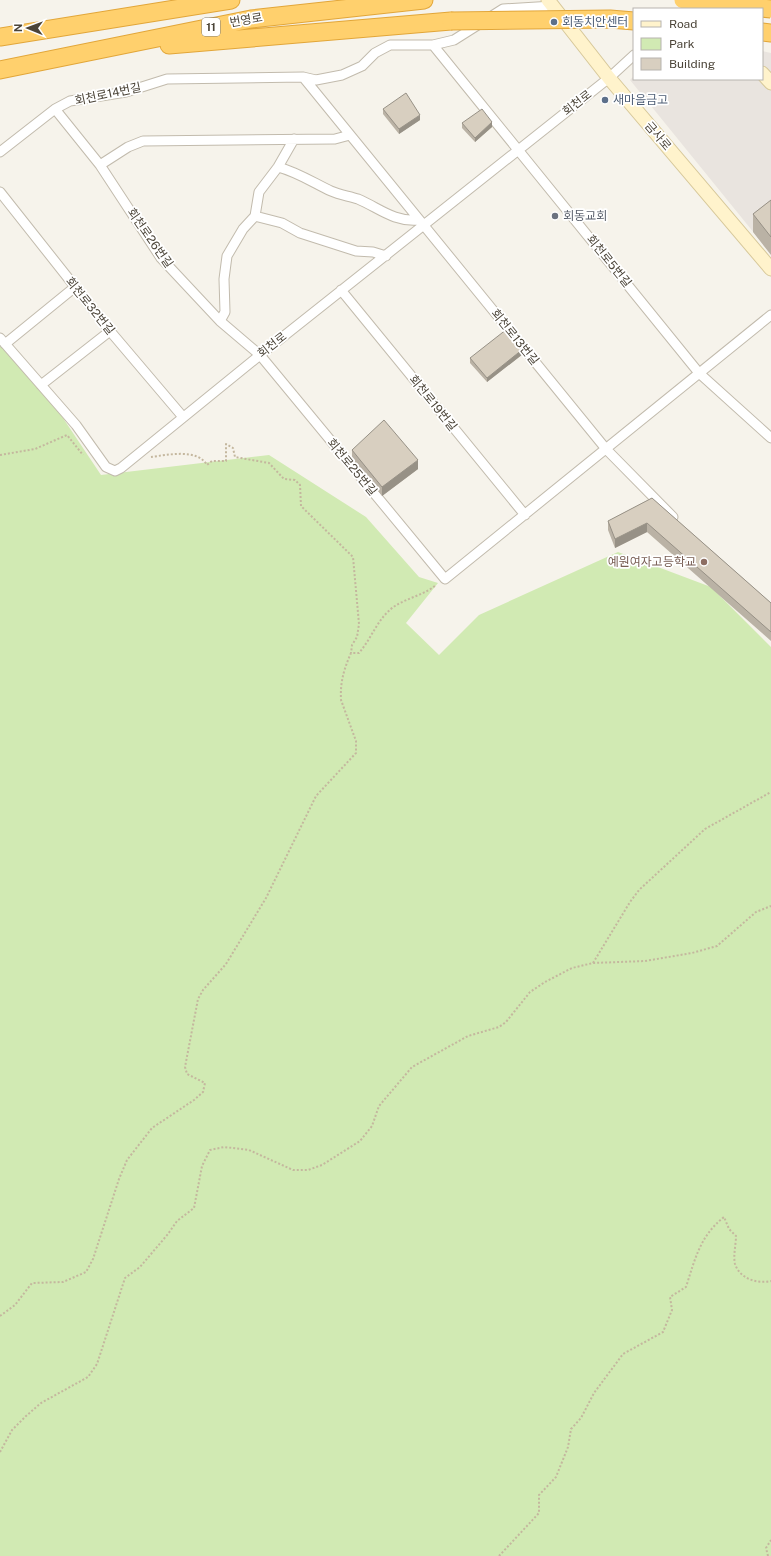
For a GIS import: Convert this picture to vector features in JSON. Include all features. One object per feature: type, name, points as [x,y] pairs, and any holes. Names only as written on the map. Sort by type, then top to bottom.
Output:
[{"type":"highway","points":[[97,20],[175,0]]},
{"type":"highway","name":"번영로","points":[[0,37],[97,20],[231,0]]},
{"type":"highway","name":"번영로","points":[[0,70],[251,19],[424,0]]},
{"type":"highway","points":[[683,0],[761,8]]},
{"type":"highway","points":[[99,50],[451,21],[602,19],[633,21]]},
{"type":"main road","points":[[699,0],[706,8]]},
{"type":"main road","name":"금사로","points":[[550,3],[609,78],[771,269]]},
{"type":"main road","points":[[763,74],[771,83]]},
{"type":"street","points":[[687,8],[696,0]]},
{"type":"street","points":[[503,4],[550,3]]},
{"type":"street","name":"회천로14번길","points":[[0,152],[55,109],[70,101],[126,92],[167,79],[302,77],[316,80],[342,75],[362,66],[376,53],[390,45],[433,45],[454,40],[503,4]]},
{"type":"street","points":[[433,45],[518,148]]},
{"type":"street","name":"회천로","points":[[75,287],[3,341],[76,425],[106,467],[115,471],[122,468],[260,355],[386,256],[421,223],[609,78],[633,56]]},
{"type":"street","points":[[302,77],[421,223]]},
{"type":"street","name":"회천로26번길","points":[[55,109],[100,166],[161,258],[220,321],[260,355]]},
{"type":"street","points":[[100,166],[128,147],[143,141],[335,139],[350,135]]},
{"type":"street","points":[[220,321],[225,312],[224,279],[227,256],[243,229],[255,216],[259,192],[278,167],[294,139]]},
{"type":"street","name":"회천로5번길","points":[[518,148],[699,373],[771,438]]},
{"type":"street","points":[[278,167],[290,170],[334,192],[358,199],[387,215],[407,221],[421,223]]},
{"type":"street","name":"회천로32번길","points":[[0,192],[110,331],[183,417]]},
{"type":"street","points":[[255,216],[282,223],[300,232],[356,251],[373,252],[386,256]]},
{"type":"street","name":"회천로13번길","points":[[421,223],[606,449],[677,522]]},
{"type":"street","name":"회천로19번길","points":[[341,290],[525,515]]},
{"type":"street","points":[[445,579],[771,315]]},
{"type":"street","points":[[41,386],[110,331]]},
{"type":"street","name":"회천로25번길","points":[[260,355],[445,579]]},
{"type":"path","points":[[0,455],[34,449],[67,435],[88,459]]},
{"type":"path","points":[[0,1316],[15,1305],[32,1283],[63,1282],[86,1272],[93,1259],[118,1179],[127,1160],[152,1128],[194,1100],[203,1092],[205,1083],[187,1074],[185,1066],[198,999],[203,990],[226,964],[266,898],[316,796],[356,752],[356,741],[341,700],[342,673],[351,653],[352,645],[357,637],[359,624],[353,557],[301,506],[300,485],[295,480],[284,479],[269,462],[235,457],[233,448],[226,444],[226,461],[212,461],[207,465],[192,454],[147,458]]},
{"type":"path","points":[[351,653],[359,653],[369,642],[379,622],[394,607],[432,588],[445,579]]},
{"type":"path","points":[[593,963],[630,902],[640,890],[705,829],[771,792]]},
{"type":"path","points":[[0,1452],[12,1430],[26,1416],[41,1404],[88,1377],[97,1364],[125,1278],[140,1267],[177,1221],[194,1208],[202,1166],[210,1150],[224,1147],[249,1150],[293,1170],[308,1170],[322,1165],[360,1141],[372,1126],[379,1106],[412,1067],[468,1036],[500,1027],[506,1022],[530,992],[546,982],[572,968],[593,963],[645,961],[692,953],[717,946],[756,912],[771,906]]},
{"type":"path","points":[[499,1556],[539,1513],[540,1495],[556,1477],[568,1447],[570,1429],[581,1418],[594,1394],[623,1354],[663,1332],[672,1310],[670,1296],[686,1287],[697,1252],[711,1227],[724,1217],[728,1229],[736,1236],[735,1264],[744,1277],[762,1283],[771,1281]]},
{"type":"path","points":[[768,1556],[766,1548],[771,1540]]},
{"type":"shaded area","points":[[763,51],[771,53],[771,254],[630,80],[633,77],[633,80],[763,80]]},
{"type":"green space","points":[[0,345],[41,385],[101,475],[269,455],[366,517],[419,577],[438,583],[406,623],[439,655],[479,615],[618,552],[711,587],[771,647],[771,1556],[0,1556]]},
{"type":"building","points":[[406,93],[420,115],[399,129],[383,109]]},
{"type":"building","points":[[482,109],[492,122],[475,138],[462,123]]},
{"type":"building","points":[[771,200],[771,237],[753,214]]},
{"type":"building","points":[[507,329],[523,349],[487,378],[470,358]]},
{"type":"building","points":[[384,420],[418,460],[382,487],[352,450]]},
{"type":"building","name":"예원여자고등학교","points":[[652,498],[771,603],[771,632],[647,523],[615,539],[608,521]]},
{"type":"place","name":"회동치안센터","points":[[554,22]]},
{"type":"place","name":"새마을금고","points":[[605,100]]},
{"type":"place","name":"회동교회","points":[[555,216]]},
{"type":"place","name":"예원여자고등학교","points":[[704,562]]}]
